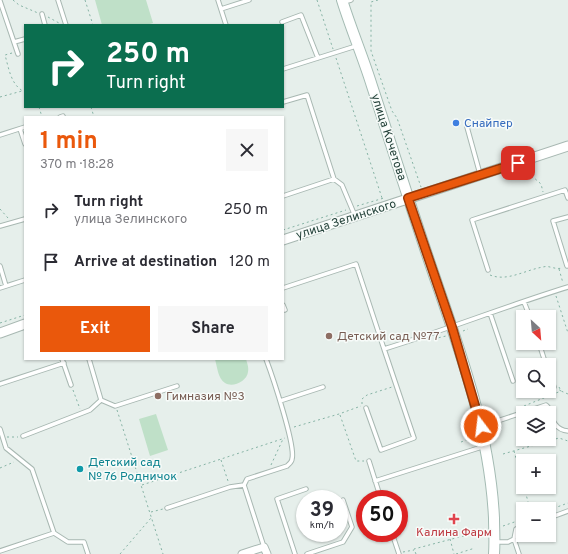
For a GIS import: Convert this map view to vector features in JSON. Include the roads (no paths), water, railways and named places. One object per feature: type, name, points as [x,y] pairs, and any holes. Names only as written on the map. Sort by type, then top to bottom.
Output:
[{"type":"main road","name":"улица Кочетова","points":[[346,1],[408,198],[452,327],[481,426],[486,446],[492,485],[495,542],[494,554]]},
{"type":"street","name":"улица Зелинского","points":[[284,240],[568,146]]},
{"type":"street","points":[[0,333],[24,324]]},
{"type":"street","points":[[242,554],[265,551]]},
{"type":"lane","points":[[58,0],[66,24]]},
{"type":"lane","points":[[218,0],[226,24]]},
{"type":"lane","points":[[221,9],[249,0]]},
{"type":"lane","points":[[0,1],[18,52]]},
{"type":"lane","points":[[42,14],[45,24]]},
{"type":"lane","points":[[282,22],[301,15],[318,58]]},
{"type":"lane","points":[[14,42],[24,39]]},
{"type":"lane","points":[[284,69],[359,45]]},
{"type":"lane","points":[[284,102],[307,95],[334,179],[342,185],[355,216]]},
{"type":"lane","points":[[0,135],[24,127]]},
{"type":"lane","points":[[467,127],[481,175]]},
{"type":"lane","points":[[20,129],[24,141]]},
{"type":"lane","points":[[284,196],[334,179]]},
{"type":"lane","points":[[488,270],[472,220],[565,190],[568,198]]},
{"type":"lane","points":[[567,266],[553,221],[568,217]]},
{"type":"lane","points":[[0,226],[24,219]]},
{"type":"lane","points":[[284,288],[356,264],[414,438],[381,450],[366,408]]},
{"type":"lane","points":[[0,266],[6,286]]},
{"type":"lane","points":[[0,288],[24,280]]},
{"type":"lane","points":[[384,349],[566,287]]},
{"type":"lane","points":[[524,302],[527,310]]},
{"type":"lane","points":[[490,313],[513,381]]},
{"type":"lane","points":[[89,360],[101,400]]},
{"type":"lane","points":[[265,551],[244,485],[247,479],[286,466],[293,459],[280,401],[266,360]]},
{"type":"lane","points":[[0,384],[63,361],[71,385]]},
{"type":"lane","points":[[101,400],[115,406],[177,386]]},
{"type":"lane","points":[[280,401],[323,387]]},
{"type":"lane","points":[[23,436],[90,410],[101,400]]},
{"type":"lane","points":[[481,426],[546,405],[554,424],[563,430],[568,431]]},
{"type":"lane","points":[[0,429],[6,448],[32,468],[54,532],[68,542],[84,542],[88,554]]},
{"type":"lane","points":[[375,481],[486,446]]},
{"type":"lane","points":[[368,461],[378,490]]},
{"type":"lane","points":[[167,508],[244,485]]},
{"type":"lane","points":[[295,554],[277,499],[306,489]]},
{"type":"lane","points":[[556,516],[568,512]]},
{"type":"lane","points":[[348,515],[352,527],[348,534]]},
{"type":"lane","points":[[516,529],[514,539],[520,554]]},
{"type":"lane","points":[[0,551],[54,532]]},
{"type":"lane","points":[[495,542],[508,542],[514,539]]},
{"type":"lane","points":[[307,554],[343,542]]},
{"type":"lane","points":[[395,542],[398,554]]},
{"type":"place","name":"Снайпер","points":[[456,123]]},
{"type":"place","name":"Детский сад №77","points":[[329,336]]},
{"type":"place","name":"Гимназия №3","points":[[158,396]]},
{"type":"place","name":"Детский сад № 76 Родничок","points":[[80,469]]},
{"type":"place","name":"Калина Фарм","points":[[454,519]]}]
